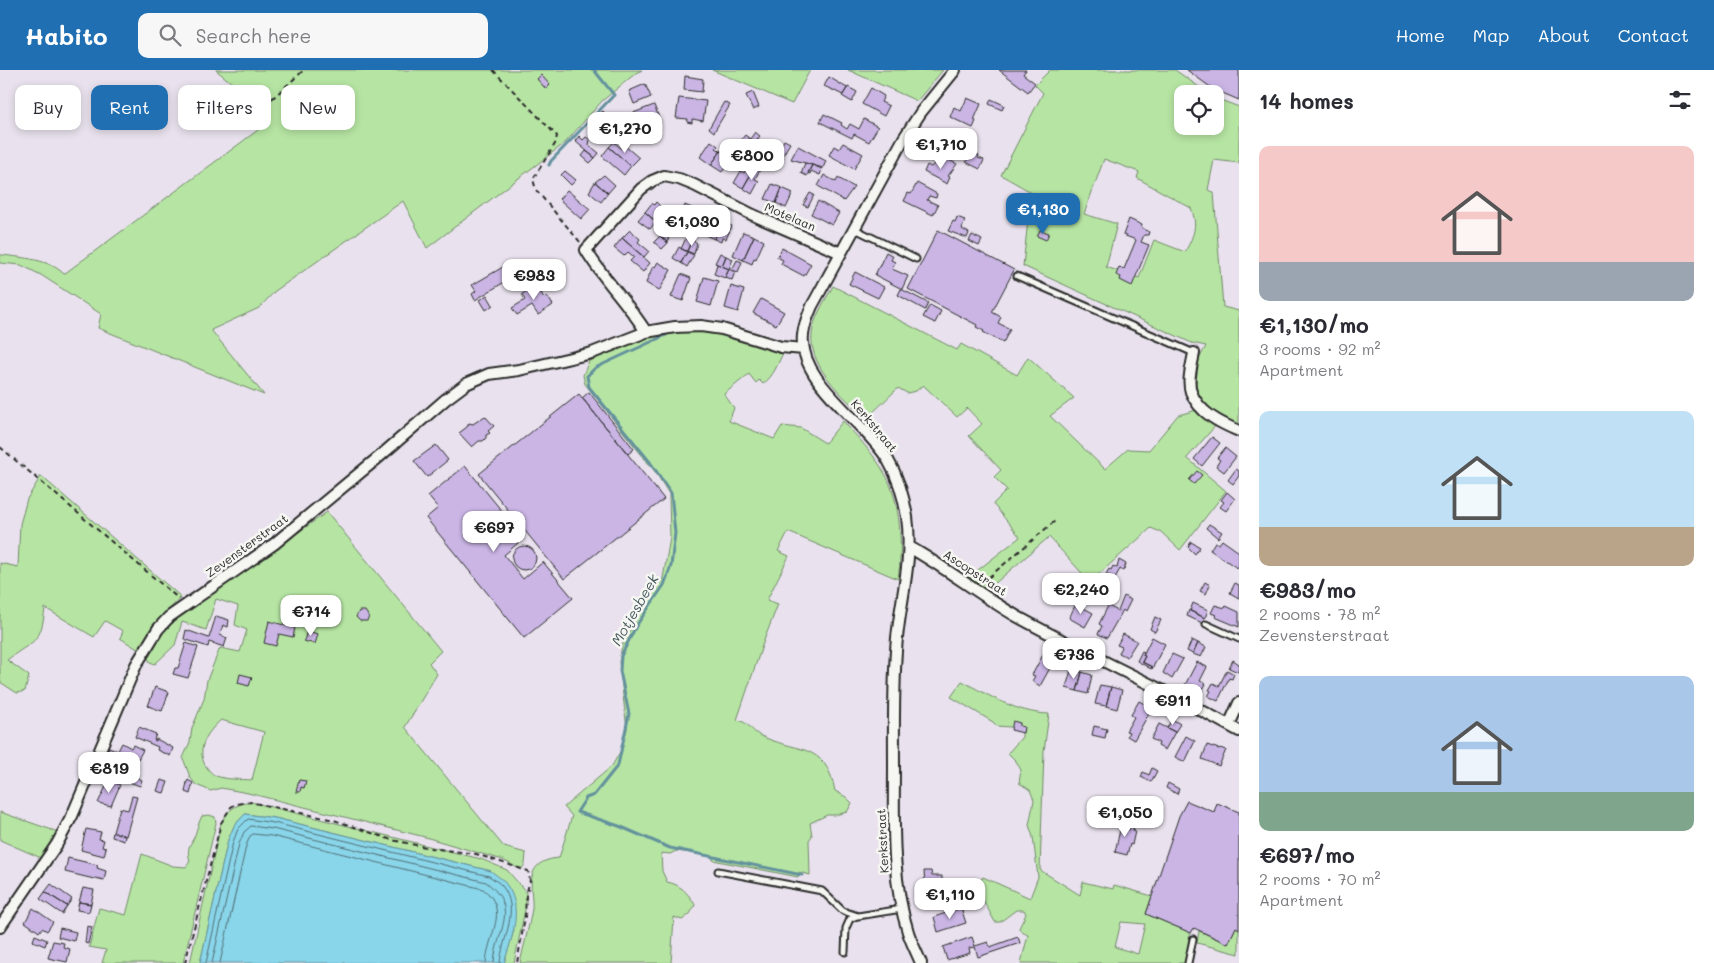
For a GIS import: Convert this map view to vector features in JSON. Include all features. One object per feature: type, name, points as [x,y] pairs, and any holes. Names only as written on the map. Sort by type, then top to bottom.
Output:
[{"type":"street","name":"Kerkstraat","points":[[921,963],[908,932],[903,909],[898,885],[893,831],[894,669],[909,546],[907,518],[902,496],[888,460],[810,370],[804,349],[803,335],[812,306],[904,138],[921,112],[955,70]]},
{"type":"street","name":"Motelaan","points":[[586,250],[640,189],[664,176],[694,185],[753,215],[842,253]]},
{"type":"street","points":[[586,250],[646,332]]},
{"type":"street","name":"Zevensterstraat","points":[[0,927],[57,844],[72,816],[136,664],[144,649],[168,617],[274,544],[466,384],[489,374],[519,370],[592,353],[646,332],[675,326],[701,326],[722,329],[781,347],[804,349]]},
{"type":"street","points":[[1194,353],[1190,377],[1191,392],[1201,408],[1212,417],[1239,431]]},
{"type":"street","name":"Ascopstraat","points":[[909,546],[1016,616],[1239,731]]},
{"type":"street","points":[[1229,726],[1239,703]]},
{"type":"lane","points":[[855,229],[916,259]]},
{"type":"lane","points":[[1017,276],[1194,353]]},
{"type":"lane","points":[[1206,624],[1239,639]]},
{"type":"lane","points":[[718,871],[822,891],[842,911],[858,916]]},
{"type":"lane","points":[[845,952],[846,928],[850,919],[903,909]]},
{"type":"lane","points":[[1188,963],[1193,939]]},
{"type":"path","points":[[271,100],[304,70]]},
{"type":"path","points":[[493,70],[557,136],[555,144],[533,179],[536,190],[586,250]]},
{"type":"path","points":[[0,448],[186,605]]},
{"type":"path","points":[[977,590],[986,579],[1056,520]]},
{"type":"path","points":[[185,963],[221,823],[231,807],[236,804],[250,802],[334,820],[392,840],[430,848],[476,854],[528,871],[530,880],[526,895],[526,916],[517,963]]},
{"type":"green space","points":[[216,70],[642,70],[602,101],[565,143],[427,248],[403,201],[275,291],[259,308],[211,330],[264,395],[98,328],[101,314],[41,275],[21,265],[0,263],[0,255],[28,258],[51,265],[64,274],[258,130],[271,130],[271,85],[234,85]]},
{"type":"green space","points":[[712,70],[810,70],[792,104]]},
{"type":"green space","points":[[848,70],[943,70],[917,101]]},
{"type":"green space","points":[[1050,70],[1175,70],[1196,85],[1174,85],[1174,135],[1224,135],[1224,101],[1239,107],[1239,163],[1214,160],[1208,190],[1214,193],[1223,307],[1239,311],[1239,425],[1219,416],[1211,410],[1199,396],[1195,387],[1197,364],[1206,346],[1192,343],[1023,266],[1031,192],[1001,175],[1043,93],[1035,85]],"holes":[[[1104,159],[1139,172],[1137,178],[1191,208],[1195,225],[1193,235],[1185,252],[1154,240],[1139,278],[1106,267],[1117,224],[1084,214]]]},
{"type":"green space","points":[[833,286],[957,350],[961,344],[1017,375],[1028,357],[1074,398],[1050,416],[1105,469],[1128,449],[1149,450],[1178,415],[1197,410],[1217,424],[1187,458],[1226,491],[1180,550],[1160,531],[1151,528],[1090,582],[1049,537],[986,591],[969,577],[1020,537],[993,504],[1007,490],[994,477],[1001,470],[969,436],[982,424],[967,408],[957,417],[923,385],[916,391],[907,393],[898,388],[866,419],[828,379],[814,355],[812,342],[814,323]]},
{"type":"green space","points":[[685,329],[710,329],[784,351],[773,373],[763,384],[759,380],[756,383],[749,374],[724,394],[734,408],[729,421],[774,439],[782,426],[801,428],[825,443],[843,421],[875,458],[890,484],[899,524],[900,566],[898,579],[788,532],[778,551],[789,556],[767,600],[778,604],[737,720],[744,722],[756,733],[772,741],[807,751],[816,756],[831,775],[835,791],[852,803],[847,812],[827,815],[810,823],[812,836],[809,840],[810,875],[799,872],[798,877],[713,860],[712,856],[676,851],[670,854],[661,853],[662,871],[667,882],[684,890],[695,905],[690,914],[682,920],[674,917],[671,963],[520,963],[532,909],[531,882],[533,873],[537,866],[543,862],[559,858],[572,816],[564,807],[612,766],[621,750],[627,729],[619,662],[622,646],[635,619],[663,578],[670,538],[669,494],[656,473],[585,384],[583,375],[589,361],[652,336]]},
{"type":"green space","points":[[41,476],[181,597],[150,630],[139,650],[120,638],[123,631],[105,621],[94,637],[45,608],[41,629],[35,640],[7,660],[29,676],[25,691],[17,693],[0,682],[0,563],[18,567],[20,524],[27,499]]},
{"type":"green space","points":[[327,512],[441,651],[429,663],[437,674],[405,727],[504,847],[526,853],[525,864],[521,870],[503,860],[425,837],[248,793],[221,788],[211,791],[196,785],[190,777],[183,758],[190,742],[192,728],[204,699],[207,680],[220,648],[240,652],[247,630],[235,625],[238,606],[216,599],[206,630],[182,622],[175,645],[155,664],[150,662],[146,655],[162,634],[179,617]],"holes":[[[221,720],[264,732],[252,780],[229,779],[216,776],[205,765],[202,752],[205,740]]]},
{"type":"green space","points":[[962,681],[993,698],[1015,707],[1026,711],[1049,714],[1044,751],[1040,870],[1080,895],[1083,882],[1113,889],[1114,885],[1152,896],[1146,914],[1191,933],[1187,963],[1021,963],[1028,935],[1019,928],[1026,914],[1024,910],[1016,910],[1000,922],[995,922],[981,896],[966,901],[965,894],[976,888],[983,877],[1030,898],[1038,877],[1033,837],[1029,825],[1034,800],[1030,790],[1019,783],[1021,770],[1008,753],[1022,737],[1022,730],[997,726],[951,697]],"holes":[[[1121,922],[1145,924],[1138,954],[1115,947]]]},
{"type":"green space","points":[[251,802],[481,859],[507,870],[526,892],[526,905],[514,963],[504,963],[514,930],[491,871],[275,818],[245,814],[234,826],[228,840],[200,963],[190,963],[221,823],[233,808]]},
{"type":"green space","points":[[0,812],[58,832],[41,858],[0,840]]},
{"type":"green space","points":[[209,815],[215,817],[216,823],[183,963],[102,963],[106,950],[89,947],[99,908],[126,915],[142,854],[173,866],[186,867],[190,861],[189,847],[201,818],[202,816]]},
{"type":"green space","points":[[1236,927],[1239,929],[1239,954],[1197,943],[1199,931],[1228,944]]},
{"type":"water","points":[[245,814],[275,818],[491,871],[505,882],[514,903],[515,923],[504,963],[200,963],[228,840],[234,826]]},
{"type":"building","points":[[999,70],[1026,70],[1023,74],[1035,83],[1028,92]]},
{"type":"building","points":[[1187,70],[1239,70],[1239,100],[1224,94],[1224,85],[1208,85]]},
{"type":"building","points":[[541,75],[550,85],[546,89],[537,79]]},
{"type":"building","points":[[685,76],[703,79],[702,92],[684,90]]},
{"type":"building","points":[[829,77],[847,88],[843,95],[824,86]]},
{"type":"building","points":[[645,84],[651,97],[634,104],[629,91]]},
{"type":"building","points":[[848,87],[857,92],[852,102],[842,96]]},
{"type":"building","points":[[871,88],[884,96],[881,102],[889,106],[884,116],[862,104]]},
{"type":"building","points":[[753,92],[759,107],[753,110],[746,95]]},
{"type":"building","points":[[679,98],[706,101],[703,121],[692,119],[692,123],[687,122],[688,119],[676,118]]},
{"type":"building","points":[[967,98],[981,104],[974,120],[976,121],[973,128],[950,117],[954,107],[961,111]]},
{"type":"building","points":[[991,99],[1004,105],[1002,110],[989,104]]},
{"type":"building","points":[[724,102],[730,105],[714,132],[709,128]]},
{"type":"building","points":[[654,105],[661,123],[650,128],[652,131],[648,133],[646,129],[636,134],[628,115]]},
{"type":"building","points":[[603,111],[616,125],[612,129],[598,115]]},
{"type":"building","points":[[824,114],[842,123],[841,125],[847,129],[850,124],[859,129],[864,119],[878,127],[869,142],[854,134],[852,138],[820,122]]},
{"type":"building","points":[[935,128],[961,139],[955,151],[930,138]]},
{"type":"building","points":[[755,132],[760,136],[747,153],[737,145],[745,135],[750,139]]},
{"type":"building","points":[[579,136],[583,140],[586,137],[590,140],[589,145],[599,153],[595,158],[575,141]]},
{"type":"building","points":[[757,140],[761,143],[753,157],[747,153]]},
{"type":"building","points":[[784,140],[790,143],[783,155],[778,152]]},
{"type":"building","points":[[711,141],[721,151],[711,165],[700,157]]},
{"type":"building","points":[[614,142],[622,149],[625,146],[639,158],[631,166],[609,147]]},
{"type":"building","points":[[843,143],[863,154],[854,169],[829,155],[834,146],[839,149]]},
{"type":"building","points":[[798,146],[826,161],[823,168],[791,159]]},
{"type":"building","points":[[609,147],[631,166],[624,175],[602,156]]},
{"type":"building","points":[[586,151],[595,158],[590,163],[582,156]]},
{"type":"building","points":[[721,151],[732,159],[722,172],[711,165]]},
{"type":"building","points":[[971,152],[984,160],[980,169],[966,162]]},
{"type":"building","points":[[770,153],[777,155],[773,165],[766,162]]},
{"type":"building","points":[[777,155],[784,157],[779,168],[773,165]]},
{"type":"building","points":[[945,158],[957,164],[948,176],[950,177],[947,184],[924,172],[927,165],[931,167],[935,163],[937,164],[940,159],[944,161]]},
{"type":"building","points":[[751,162],[756,165],[743,188],[734,183],[741,171],[744,173]]},
{"type":"building","points":[[805,163],[812,165],[807,176],[801,173]]},
{"type":"building","points":[[756,165],[761,168],[755,179],[759,181],[752,194],[743,188]]},
{"type":"building","points":[[812,165],[822,169],[820,175],[811,171],[810,174],[808,173]]},
{"type":"building","points":[[565,171],[576,180],[571,185],[561,175]]},
{"type":"building","points":[[604,175],[615,185],[608,193],[595,182]]},
{"type":"building","points":[[824,175],[836,182],[838,178],[854,187],[844,201],[818,186]]},
{"type":"building","points":[[595,182],[608,193],[601,202],[589,192]]},
{"type":"building","points":[[917,183],[937,194],[936,198],[929,196],[927,200],[938,205],[933,215],[904,201],[908,193],[911,194]]},
{"type":"building","points":[[772,184],[782,188],[776,203],[765,199]]},
{"type":"building","points":[[782,188],[793,193],[786,208],[776,203]]},
{"type":"building","points":[[567,190],[590,209],[581,219],[559,199]]},
{"type":"building","points":[[810,193],[814,195],[808,207],[803,205]]},
{"type":"building","points":[[818,201],[839,213],[832,225],[811,214]]},
{"type":"building","points":[[656,202],[660,206],[658,209],[663,213],[659,218],[662,220],[656,227],[653,225],[656,222],[645,212],[652,203],[654,205]]},
{"type":"building","points":[[1029,202],[1031,208],[1020,211],[1018,205]]},
{"type":"building","points":[[685,205],[698,211],[688,234],[675,228]]},
{"type":"building","points":[[645,212],[656,222],[650,229],[638,220]]},
{"type":"building","points":[[711,217],[722,222],[714,239],[703,234]]},
{"type":"building","points":[[957,217],[965,220],[962,229],[969,233],[967,238],[948,231]]},
{"type":"building","points":[[1129,219],[1142,225],[1141,227],[1149,232],[1148,235],[1144,235],[1141,242],[1149,245],[1132,286],[1120,280],[1121,277],[1116,275],[1119,267],[1124,269],[1136,240],[1123,235]]},
{"type":"building","points":[[722,222],[732,226],[726,239],[722,238],[721,242],[714,239]]},
{"type":"building","points":[[630,230],[640,239],[638,242],[649,251],[644,257],[622,238]]},
{"type":"building","points":[[660,230],[669,230],[668,243],[660,236]]},
{"type":"building","points":[[938,230],[1014,270],[992,312],[1001,317],[998,323],[1010,329],[1003,343],[983,332],[976,327],[977,325],[908,289]]},
{"type":"building","points":[[1040,230],[1049,233],[1046,240],[1037,236]]},
{"type":"building","points":[[743,232],[754,236],[743,260],[733,255]]},
{"type":"building","points":[[972,235],[982,240],[979,246],[969,241]]},
{"type":"building","points":[[660,236],[668,243],[662,249],[654,242]]},
{"type":"building","points":[[754,236],[764,241],[752,264],[743,260]]},
{"type":"building","points":[[622,238],[650,263],[643,272],[630,261],[634,257],[628,252],[624,256],[614,248]]},
{"type":"building","points":[[686,238],[692,240],[687,251],[681,249]]},
{"type":"building","points":[[692,240],[697,243],[694,254],[687,251]]},
{"type":"building","points":[[679,247],[687,252],[681,263],[673,258]]},
{"type":"building","points":[[782,248],[811,264],[804,276],[781,264],[783,260],[777,257]]},
{"type":"building","points":[[687,252],[694,255],[687,267],[681,263]]},
{"type":"building","points":[[886,252],[893,256],[891,260],[895,262],[892,269],[908,276],[902,289],[875,275]]},
{"type":"building","points":[[720,253],[726,256],[722,266],[715,263]]},
{"type":"building","points":[[726,256],[733,259],[729,269],[722,266]]},
{"type":"building","points":[[737,260],[742,262],[738,272],[732,270]]},
{"type":"building","points":[[658,262],[671,270],[659,291],[646,283],[653,266],[655,267]]},
{"type":"building","points":[[717,264],[729,269],[725,278],[714,274]]},
{"type":"building","points":[[503,267],[509,277],[506,281],[475,300],[472,294],[476,291],[472,285]]},
{"type":"building","points":[[729,269],[735,272],[732,280],[725,278]]},
{"type":"building","points":[[855,272],[884,287],[878,298],[849,284]]},
{"type":"building","points":[[681,274],[691,278],[683,301],[671,297]]},
{"type":"building","points":[[704,277],[718,281],[711,306],[697,302]]},
{"type":"building","points":[[539,284],[544,298],[547,296],[553,305],[538,315],[532,306],[517,315],[512,308],[525,300],[522,294]]},
{"type":"building","points":[[731,286],[744,290],[738,312],[725,308]]},
{"type":"building","points":[[901,289],[928,303],[925,310],[898,295]]},
{"type":"building","points":[[487,295],[493,305],[486,310],[480,300]]},
{"type":"building","points":[[761,299],[784,312],[776,325],[753,313]]},
{"type":"building","points":[[930,305],[941,311],[935,323],[923,317]]},
{"type":"building","points":[[589,392],[634,449],[628,454],[582,398]]},
{"type":"building","points":[[579,394],[664,499],[564,579],[479,474]]},
{"type":"building","points":[[485,416],[494,426],[488,431],[490,433],[486,435],[483,441],[479,441],[472,447],[459,433],[469,423],[473,424]]},
{"type":"building","points":[[1212,437],[1220,443],[1202,466],[1194,459]]},
{"type":"building","points":[[436,445],[448,460],[427,477],[414,461]]},
{"type":"building","points":[[1225,448],[1236,457],[1224,472],[1216,466],[1220,460],[1217,458]]},
{"type":"building","points":[[465,466],[524,538],[504,555],[523,579],[543,562],[573,598],[524,638],[426,518],[438,508],[428,496]]},
{"type":"building","points":[[1236,469],[1239,471],[1239,476],[1233,484],[1228,480]]},
{"type":"building","points":[[1197,471],[1202,475],[1194,484],[1189,480]]},
{"type":"building","points":[[1227,492],[1235,499],[1226,511],[1220,507],[1224,502],[1221,500]]},
{"type":"building","points":[[1209,524],[1222,532],[1218,538],[1206,528]]},
{"type":"building","points":[[1222,540],[1239,552],[1239,565],[1237,568],[1210,550],[1215,542],[1219,544]]},
{"type":"building","points":[[1191,542],[1200,547],[1195,554],[1188,547]]},
{"type":"building","points":[[524,546],[529,547],[535,553],[535,563],[529,569],[524,570],[519,569],[513,563],[512,558],[513,553],[519,547]]},
{"type":"building","points":[[1119,560],[1126,564],[1123,571],[1120,569],[1115,578],[1106,574],[1113,566],[1117,568]]},
{"type":"building","points":[[1205,582],[1210,585],[1206,594],[1200,591]]},
{"type":"building","points":[[1235,583],[1239,585],[1239,598],[1230,593]]},
{"type":"building","points":[[1124,596],[1131,600],[1125,612],[1123,610],[1107,638],[1098,634],[1102,626],[1099,624],[1108,606],[1118,611]]},
{"type":"building","points":[[1193,603],[1208,610],[1205,618],[1190,611]]},
{"type":"building","points":[[1076,604],[1093,613],[1085,627],[1069,618]]},
{"type":"building","points":[[1215,605],[1225,608],[1226,606],[1239,612],[1239,627],[1215,617],[1216,615],[1211,613]]},
{"type":"building","points":[[1189,610],[1205,618],[1202,623],[1187,616]]},
{"type":"building","points":[[359,611],[365,611],[369,617],[367,621],[360,621],[356,617]]},
{"type":"building","points":[[216,616],[229,620],[228,627],[223,625],[220,635],[227,638],[224,647],[209,642],[208,647],[184,639],[186,630],[209,638]]},
{"type":"building","points":[[1155,617],[1161,620],[1155,632],[1150,629]]},
{"type":"building","points":[[269,621],[295,628],[293,637],[279,634],[276,646],[264,643]]},
{"type":"building","points":[[307,631],[318,634],[315,644],[304,641]]},
{"type":"building","points":[[1123,634],[1137,641],[1127,657],[1119,653],[1122,647],[1117,645]]},
{"type":"building","points":[[1152,637],[1165,644],[1152,669],[1152,667],[1142,662],[1145,656],[1143,655]]},
{"type":"building","points":[[1192,640],[1198,643],[1193,654],[1187,651]]},
{"type":"building","points":[[186,643],[198,647],[188,678],[173,674],[175,668],[178,668]]},
{"type":"building","points":[[1198,643],[1206,647],[1201,657],[1193,654]]},
{"type":"building","points":[[1142,651],[1145,656],[1142,662],[1152,667],[1151,669],[1137,661]]},
{"type":"building","points":[[1044,653],[1055,659],[1040,686],[1032,681],[1035,676],[1032,675]]},
{"type":"building","points":[[1172,654],[1183,659],[1172,679],[1163,673]]},
{"type":"building","points":[[1233,660],[1239,664],[1238,672],[1229,668]]},
{"type":"building","points":[[1197,662],[1207,667],[1200,681],[1206,684],[1201,693],[1185,685]]},
{"type":"building","points":[[1071,670],[1082,672],[1077,691],[1066,688]]},
{"type":"building","points":[[1227,670],[1234,674],[1232,679],[1229,678],[1218,701],[1208,696],[1211,691],[1209,690],[1213,683],[1219,686]]},
{"type":"building","points":[[1082,672],[1092,675],[1088,694],[1077,691]]},
{"type":"building","points":[[240,674],[252,677],[249,686],[238,683]]},
{"type":"building","points":[[1100,685],[1111,687],[1106,706],[1095,704]]},
{"type":"building","points":[[155,687],[169,692],[162,711],[148,706]]},
{"type":"building","points":[[1111,687],[1122,690],[1117,709],[1106,706]]},
{"type":"building","points":[[1139,701],[1152,708],[1134,740],[1127,736],[1129,732],[1126,731],[1134,717],[1131,715]]},
{"type":"building","points":[[1172,719],[1180,724],[1175,732],[1167,728]]},
{"type":"building","points":[[1013,721],[1020,723],[1020,726],[1024,727],[1023,733],[1011,730]]},
{"type":"building","points":[[1159,724],[1175,732],[1165,750],[1158,746],[1159,743],[1151,739]]},
{"type":"building","points":[[1094,726],[1107,729],[1105,738],[1092,735]]},
{"type":"building","points":[[139,727],[156,734],[154,740],[156,741],[156,739],[173,748],[170,756],[157,750],[158,747],[135,737]]},
{"type":"building","points":[[1186,736],[1195,741],[1185,762],[1175,757]]},
{"type":"building","points":[[122,743],[131,748],[133,745],[143,750],[138,759],[118,751]]},
{"type":"building","points":[[1207,745],[1226,750],[1219,766],[1202,759]]},
{"type":"building","points":[[109,747],[116,750],[108,769],[101,766]]},
{"type":"building","points":[[126,764],[136,767],[134,776],[142,780],[140,786],[121,779]]},
{"type":"building","points":[[1152,768],[1157,771],[1151,782],[1141,777],[1143,772],[1149,775]]},
{"type":"building","points":[[109,780],[120,785],[111,806],[98,803]]},
{"type":"building","points":[[161,780],[168,782],[164,793],[157,791]]},
{"type":"building","points":[[188,780],[193,783],[190,794],[185,792]]},
{"type":"building","points":[[299,780],[306,781],[304,788],[301,787],[300,792],[296,792]]},
{"type":"building","points":[[1168,783],[1179,789],[1177,794],[1166,788]]},
{"type":"building","points":[[132,796],[137,797],[126,836],[113,832],[120,808],[128,810]]},
{"type":"building","points":[[1187,801],[1214,812],[1217,803],[1239,812],[1239,929],[1236,927],[1228,944],[1194,928],[1191,933],[1146,914],[1179,816]]},
{"type":"building","points":[[1123,817],[1129,819],[1127,829],[1129,830],[1130,825],[1134,826],[1133,830],[1135,831],[1132,845],[1130,844],[1127,855],[1115,852]]},
{"type":"building","points":[[86,829],[101,832],[99,839],[104,840],[102,847],[106,848],[104,856],[81,850]]},
{"type":"building","points":[[113,832],[125,836],[124,841],[112,837]]},
{"type":"building","points":[[68,858],[98,865],[97,868],[106,871],[104,880],[65,872]]},
{"type":"building","points":[[924,871],[931,871],[932,876],[942,876],[942,892],[939,892],[939,901],[923,901],[924,894],[921,892],[923,885],[925,885]]},
{"type":"building","points":[[51,884],[72,899],[67,906],[45,892]]},
{"type":"building","points":[[83,888],[94,890],[91,904],[79,902]]},
{"type":"building","points":[[45,892],[67,906],[62,914],[40,899]]},
{"type":"building","points":[[79,902],[91,904],[89,912],[77,910]]},
{"type":"building","points":[[33,908],[53,922],[47,931],[42,928],[39,932],[25,922]]},
{"type":"building","points":[[961,908],[966,923],[938,932],[934,917]]},
{"type":"building","points":[[87,926],[92,927],[88,944],[85,943]]},
{"type":"building","points":[[60,928],[76,932],[74,941],[58,937]]},
{"type":"building","points":[[35,935],[47,940],[45,946],[33,941]]},
{"type":"building","points":[[972,937],[975,946],[988,942],[990,947],[1018,937],[1020,943],[978,957],[975,947],[969,948],[970,953],[947,960],[943,947]]},
{"type":"building","points":[[53,941],[64,943],[63,947],[70,949],[67,962],[48,958]]},
{"type":"waterway","name":"Motjesbeek","points":[[549,165],[614,95],[594,70]]},
{"type":"waterway","name":"Motjesbeek","points":[[666,335],[595,368],[587,376],[589,387],[650,462],[671,493],[675,533],[671,566],[664,585],[636,626],[621,656],[620,671],[629,714],[618,765],[594,795],[586,798],[577,812],[619,826],[670,848],[802,875]]}]
